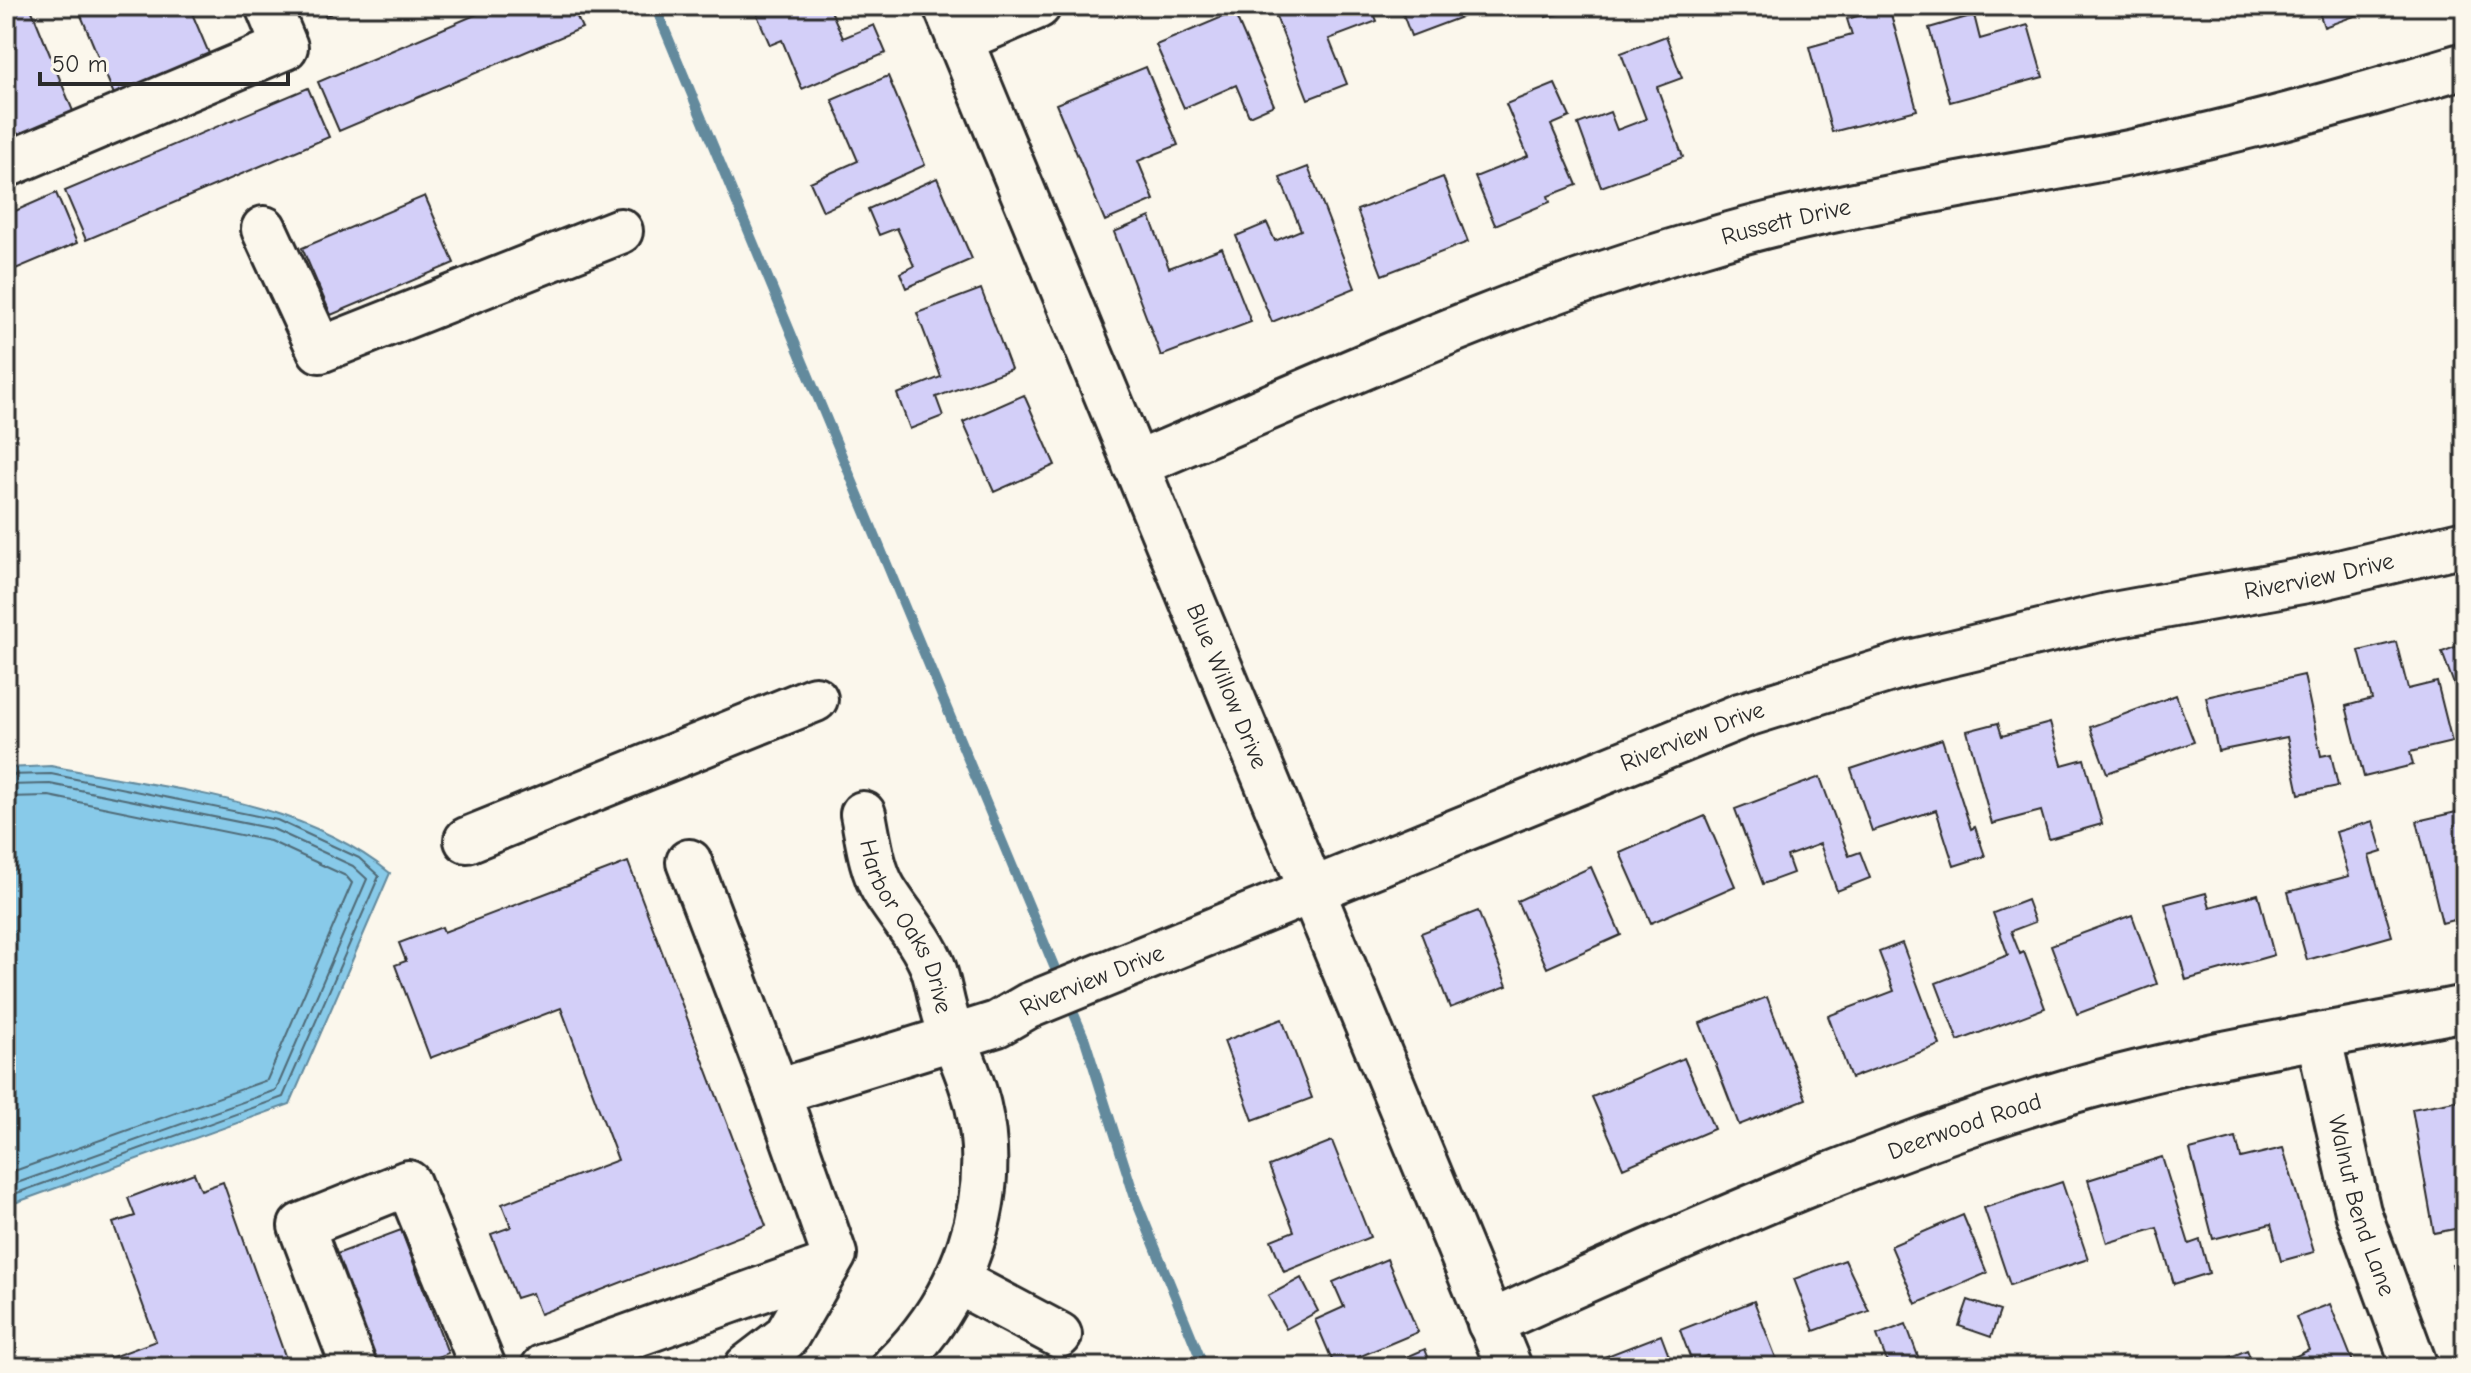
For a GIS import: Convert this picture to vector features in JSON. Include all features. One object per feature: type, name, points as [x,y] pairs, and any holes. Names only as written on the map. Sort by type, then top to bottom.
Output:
[{"type":"street","points":[[6,165],[285,47],[268,6]]},
{"type":"street","points":[[953,23],[1038,6]]},
{"type":"street","name":"Blue Willow Drive","points":[[953,23],[1509,1367]]},
{"type":"street","name":"Russett Drive","points":[[1135,465],[1511,306],[1702,242],[1913,191],[2081,163],[2345,101],[2465,65]]},
{"type":"street","points":[[264,229],[320,350],[620,231]]},
{"type":"street","name":"Riverview Drive","points":[[777,1092],[997,1024],[1028,1006],[1313,893],[1743,715],[1895,668],[2108,616],[2318,578],[2465,543]]},
{"type":"street","points":[[467,840],[815,699]]},
{"type":"street","name":"Harbor Oaks Drive","points":[[863,814],[882,887],[910,925],[933,967],[955,1038]]},
{"type":"street","points":[[689,862],[777,1092],[834,1254],[786,1337],[747,1367]]},
{"type":"street","name":"Deerwood Road","points":[[1490,1323],[1696,1231],[1939,1134],[2076,1090],[2220,1056],[2465,1008]]},
{"type":"street","points":[[894,1367],[934,1321],[957,1281],[973,1242],[983,1195],[984,1151],[978,1106],[955,1038]]},
{"type":"street","name":"Walnut Bend Lane","points":[[2319,1039],[2358,1212],[2415,1367]]},
{"type":"street","points":[[354,1367],[301,1226],[408,1183],[483,1367]]},
{"type":"street","points":[[544,1367],[827,1266]]},
{"type":"street","points":[[957,1281],[1059,1335]]},
{"type":"water","points":[[51,766],[184,790],[271,812],[313,827],[353,848],[390,873],[290,1104],[6,1206],[6,768]]},
{"type":"building","points":[[6,6],[30,6],[75,116],[6,144]]},
{"type":"building","points":[[77,6],[189,6],[213,63],[118,104]]},
{"type":"building","points":[[321,6],[349,6],[325,16]]},
{"type":"building","points":[[496,6],[572,6],[582,28],[339,131],[318,82]]},
{"type":"building","points":[[829,6],[843,38],[874,25],[886,53],[802,89],[782,40],[770,45],[754,8]]},
{"type":"building","points":[[1272,6],[1371,6],[1377,21],[1329,39],[1347,84],[1308,99]]},
{"type":"building","points":[[1400,6],[1488,6],[1488,7],[1411,36]]},
{"type":"building","points":[[1544,6],[1591,6],[1546,17]]},
{"type":"building","points":[[2317,6],[2373,6],[2374,9],[2324,27]]},
{"type":"building","points":[[1889,7],[1917,110],[1832,132],[1809,47],[1852,35],[1847,19]]},
{"type":"building","points":[[1234,12],[1274,105],[1249,116],[1236,85],[1184,108],[1156,45]]},
{"type":"building","points":[[1974,15],[1980,39],[2028,25],[2043,77],[1950,102],[1929,28]]},
{"type":"building","points":[[1666,36],[1682,78],[1657,87],[1683,157],[1601,187],[1578,124],[1610,112],[1617,130],[1646,119],[1621,53]]},
{"type":"building","points":[[1146,67],[1178,145],[1138,161],[1154,200],[1105,221],[1056,104]]},
{"type":"building","points":[[888,76],[925,165],[823,211],[810,182],[858,161],[832,100]]},
{"type":"building","points":[[1555,84],[1570,117],[1551,125],[1577,185],[1548,196],[1550,202],[1495,225],[1475,177],[1528,156],[1506,104]]},
{"type":"building","points":[[308,88],[329,137],[86,240],[65,191]]},
{"type":"building","points":[[1308,167],[1355,288],[1272,322],[1236,236],[1267,223],[1275,241],[1301,230],[1280,178]]},
{"type":"building","points":[[1443,177],[1468,242],[1382,275],[1357,210]]},
{"type":"building","points":[[937,178],[972,259],[906,288],[900,273],[914,266],[897,228],[879,235],[868,209]]},
{"type":"building","points":[[56,193],[77,243],[6,273],[6,215]]},
{"type":"building","points":[[425,196],[454,263],[331,315],[302,248]]},
{"type":"building","points":[[1150,217],[1169,268],[1222,248],[1251,322],[1161,356],[1114,232]]},
{"type":"building","points":[[981,289],[1011,369],[936,397],[943,416],[910,429],[897,394],[941,377],[917,313]]},
{"type":"building","points":[[1024,395],[1055,465],[994,492],[963,422]]},
{"type":"building","points":[[2396,642],[2408,689],[2437,682],[2452,742],[2410,752],[2413,765],[2364,777],[2346,706],[2372,699],[2359,651]]},
{"type":"building","points":[[2465,643],[2465,714],[2442,652]]},
{"type":"building","points":[[2304,675],[2321,756],[2331,754],[2338,786],[2299,794],[2287,737],[2218,751],[2206,697]]},
{"type":"building","points":[[2176,695],[2194,742],[2107,773],[2090,727]]},
{"type":"building","points":[[1998,723],[2002,736],[2050,723],[2062,765],[2084,759],[2102,824],[2049,839],[2041,811],[1992,824],[1967,731]]},
{"type":"building","points":[[1942,739],[1971,829],[1975,827],[1985,856],[1954,866],[1936,810],[1872,831],[1851,769]]},
{"type":"building","points":[[1820,777],[1849,856],[1860,852],[1870,878],[1837,891],[1820,844],[1787,856],[1793,873],[1763,884],[1735,809]]},
{"type":"building","points":[[2465,810],[2465,917],[2442,923],[2417,821]]},
{"type":"building","points":[[1705,816],[1735,886],[1651,923],[1620,853]]},
{"type":"building","points":[[2373,821],[2382,852],[2369,856],[2392,936],[2307,960],[2288,892],[2349,876],[2336,832]]},
{"type":"building","points":[[628,862],[766,1226],[540,1314],[532,1293],[516,1298],[491,1234],[511,1227],[502,1204],[618,1160],[561,1008],[430,1058],[395,965],[406,961],[399,943],[442,927],[444,932]]},
{"type":"building","points":[[1591,867],[1621,935],[1547,968],[1517,901]]},
{"type":"building","points":[[2206,893],[2210,907],[2258,894],[2274,955],[2186,980],[2165,904]]},
{"type":"building","points":[[2027,900],[2035,922],[2011,931],[2020,954],[2024,952],[2045,1008],[1958,1041],[1936,983],[2008,955],[1993,913]]},
{"type":"building","points":[[1478,911],[1507,986],[1450,1008],[1421,933]]},
{"type":"building","points":[[2132,915],[2157,984],[2077,1014],[2051,945]]},
{"type":"building","points":[[1902,943],[1940,1045],[1851,1078],[1828,1016],[1894,991],[1879,952]]},
{"type":"building","points":[[1767,997],[1806,1099],[1739,1125],[1700,1023]]},
{"type":"building","points":[[1282,1019],[1312,1098],[1253,1120],[1224,1041]]},
{"type":"building","points":[[1684,1058],[1714,1129],[1623,1168],[1592,1097]]},
{"type":"building","points":[[2465,1099],[2465,1227],[2434,1233],[2412,1109]]},
{"type":"building","points":[[2236,1138],[2241,1158],[2283,1148],[2314,1252],[2281,1261],[2271,1224],[2213,1239],[2190,1150]]},
{"type":"building","points":[[1332,1141],[1370,1237],[1284,1272],[1271,1240],[1294,1231],[1269,1166]]},
{"type":"building","points":[[2162,1157],[2189,1244],[2200,1240],[2209,1273],[2174,1284],[2157,1228],[2107,1243],[2088,1180]]},
{"type":"building","points":[[194,1173],[201,1190],[223,1182],[289,1367],[85,1367],[156,1341],[113,1223],[135,1216],[128,1198]]},
{"type":"building","points":[[2062,1182],[2088,1259],[2010,1285],[1984,1208]]},
{"type":"building","points":[[1963,1215],[1987,1273],[1916,1304],[1891,1246]]},
{"type":"building","points":[[401,1230],[448,1353],[411,1367],[377,1367],[334,1255]]},
{"type":"building","points":[[1387,1259],[1418,1332],[1335,1367],[1315,1320],[1344,1307],[1333,1282]]},
{"type":"building","points":[[1845,1260],[1869,1311],[1814,1331],[1794,1279]]},
{"type":"building","points":[[2465,1260],[2465,1298],[2452,1265]]},
{"type":"building","points":[[1301,1278],[1318,1311],[1286,1329],[1268,1296]]},
{"type":"building","points":[[1968,1300],[2000,1311],[1991,1337],[1959,1326]]},
{"type":"building","points":[[1754,1301],[1776,1358],[1753,1367],[1711,1367],[1707,1356],[1692,1362],[1680,1330]]},
{"type":"building","points":[[2330,1304],[2355,1367],[2273,1367],[2309,1350],[2296,1317]]},
{"type":"building","points":[[1906,1324],[1922,1367],[1889,1367],[1877,1335]]},
{"type":"building","points":[[1661,1335],[1673,1367],[1602,1367],[1599,1359]]},
{"type":"building","points":[[1425,1349],[1432,1367],[1384,1367]]},
{"type":"building","points":[[2247,1350],[2254,1367],[2218,1367],[2216,1363]]},
{"type":"waterway","points":[[655,6],[1061,983]]},
{"type":"waterway","points":[[1069,1002],[1085,1040],[1135,1198],[1204,1367]]}]
